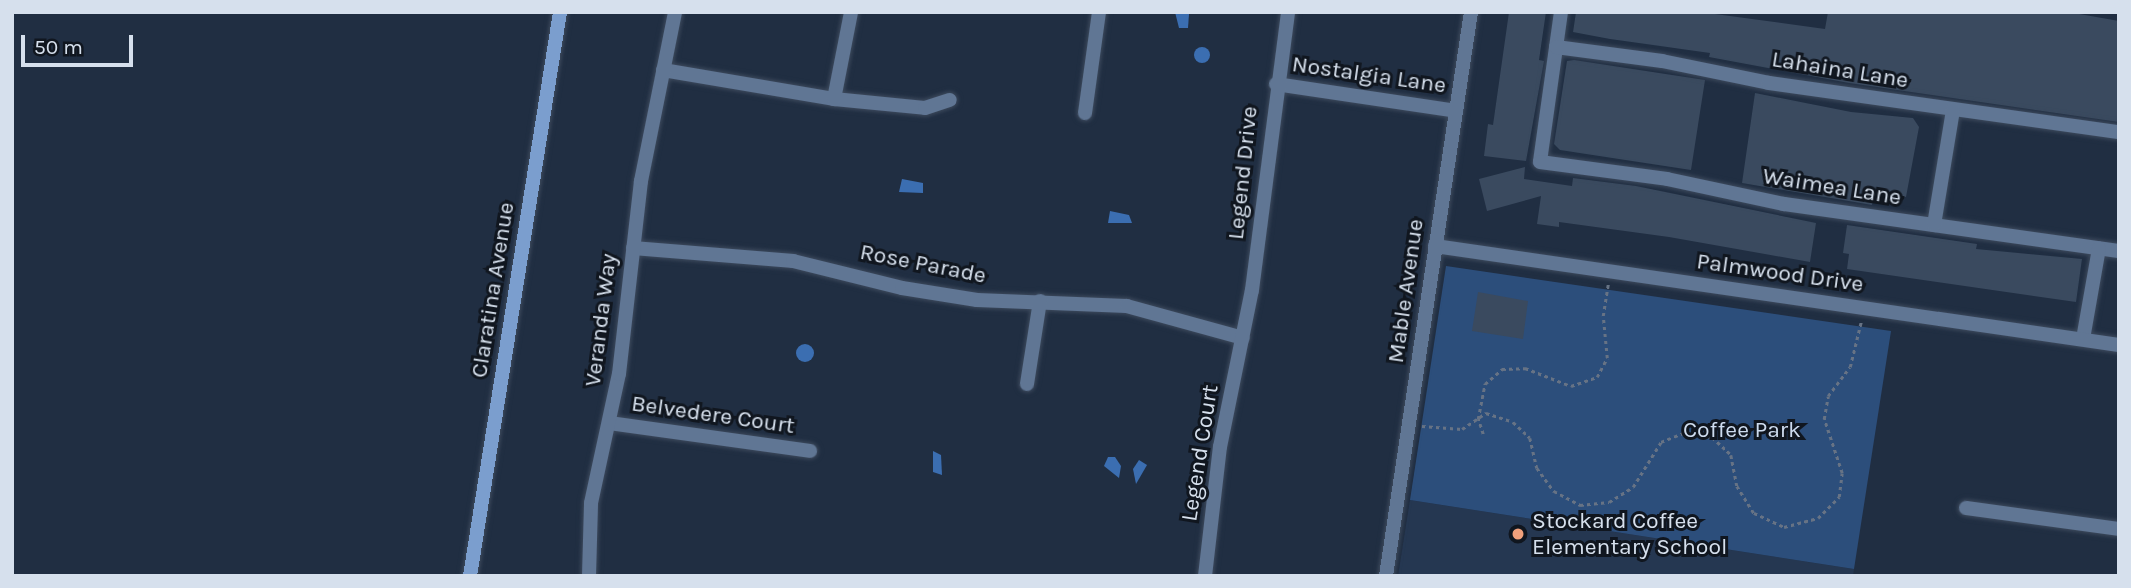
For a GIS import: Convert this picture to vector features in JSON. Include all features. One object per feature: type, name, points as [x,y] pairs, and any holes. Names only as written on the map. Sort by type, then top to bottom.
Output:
[{"type":"main road","name":"Claratina Avenue","points":[[470,576],[560,12]]},
{"type":"street","name":"Veranda Way","points":[[589,576],[591,503],[609,423],[633,248],[675,12]]},
{"type":"street","points":[[834,99],[851,12]]},
{"type":"street","points":[[1086,113],[1099,12]]},
{"type":"street","name":"Legend Drive","points":[[1243,338],[1288,12]]},
{"type":"street","name":"Mable Avenue","points":[[1387,576],[1471,12]]},
{"type":"street","points":[[1556,47],[1561,12]]},
{"type":"street","name":"Lahaina Lane","points":[[1556,47],[1953,110],[2119,132]]},
{"type":"street","name":"Waimea Lane","points":[[1556,47],[1539,162],[1934,225],[2119,251]]},
{"type":"street","points":[[663,70],[834,99],[925,107],[950,100]]},
{"type":"street","name":"Nostalgia Lane","points":[[1276,84],[1455,111]]},
{"type":"street","points":[[1934,225],[1953,110]]},
{"type":"street","name":"Palmwood Drive","points":[[1435,246],[2119,345]]},
{"type":"street","name":"Rose Parade","points":[[633,248],[793,261],[939,295],[1127,306],[1243,338]]},
{"type":"street","points":[[2083,339],[2099,248]]},
{"type":"street","points":[[1027,384],[1040,300]]},
{"type":"street","name":"Legend Court","points":[[1205,576],[1220,447],[1243,338]]},
{"type":"street","name":"Belvedere Court","points":[[609,423],[810,452]]},
{"type":"street","points":[[1966,508],[2119,529]]},
{"type":"path","points":[[1483,433],[1478,419],[1485,384],[1503,369],[1525,368],[1571,386],[1597,377],[1607,358],[1603,316],[1610,271]]},
{"type":"path","points":[[1409,423],[1446,431],[1462,429],[1486,414],[1513,422],[1530,438],[1537,468],[1554,491],[1580,505],[1609,502],[1633,487],[1661,442],[1686,432],[1712,438],[1731,454],[1737,486],[1754,513],[1784,527],[1818,518],[1839,496],[1842,473],[1824,419],[1828,397],[1850,368],[1864,308]]},
{"type":"shaded area","points":[[1175,12],[1189,14],[1188,28],[1179,28]]},
{"type":"shaded area","points":[[1199,47],[1205,47],[1210,55],[1208,61],[1199,63],[1194,58],[1194,52]]},
{"type":"shaded area","points":[[902,179],[923,183],[923,193],[899,192]]},
{"type":"shaded area","points":[[1110,211],[1129,215],[1132,223],[1108,223]]},
{"type":"shaded area","points":[[805,344],[811,347],[814,353],[811,359],[805,362],[799,359],[796,353],[799,347]]},
{"type":"shaded area","points":[[933,451],[941,455],[942,475],[933,472]]},
{"type":"shaded area","points":[[1108,457],[1115,457],[1121,466],[1119,478],[1104,466]]},
{"type":"shaded area","points":[[1139,460],[1147,465],[1136,484],[1133,469]]},
{"type":"shaded area","name":"Stockard Coffee Elementary School","points":[[1410,500],[1854,569],[1853,576],[1398,576]]},
{"type":"green space","name":"Coffee Park","points":[[1446,266],[1891,331],[1854,569],[1410,500]]},
{"type":"building","points":[[1509,12],[1546,12],[1539,60],[1544,61],[1526,161],[1484,156],[1488,124],[1493,125]]},
{"type":"building","points":[[1576,12],[1715,14],[1825,29],[1828,12],[2068,12],[2119,21],[2119,122],[1849,83],[1709,57],[1710,53],[1573,32]]},
{"type":"building","points":[[1567,61],[1705,80],[1691,170],[1560,150],[1554,144]]},
{"type":"building","points":[[1755,93],[1851,112],[1913,118],[1919,127],[1906,197],[1874,192],[1872,205],[1742,183]]},
{"type":"building","points":[[1525,167],[1524,179],[1572,186],[1573,178],[1636,186],[1816,223],[1810,262],[1669,237],[1559,222],[1559,227],[1537,224],[1541,196],[1487,211],[1479,179]]},
{"type":"building","points":[[1847,225],[1977,244],[1976,249],[2082,259],[2076,302],[1847,269],[1849,254],[1843,253]]},
{"type":"building","points":[[1478,292],[1528,301],[1523,339],[1472,331]]},
{"type":"place","name":"Stockard Coffee Elementary School","points":[[1518,534]]}]
